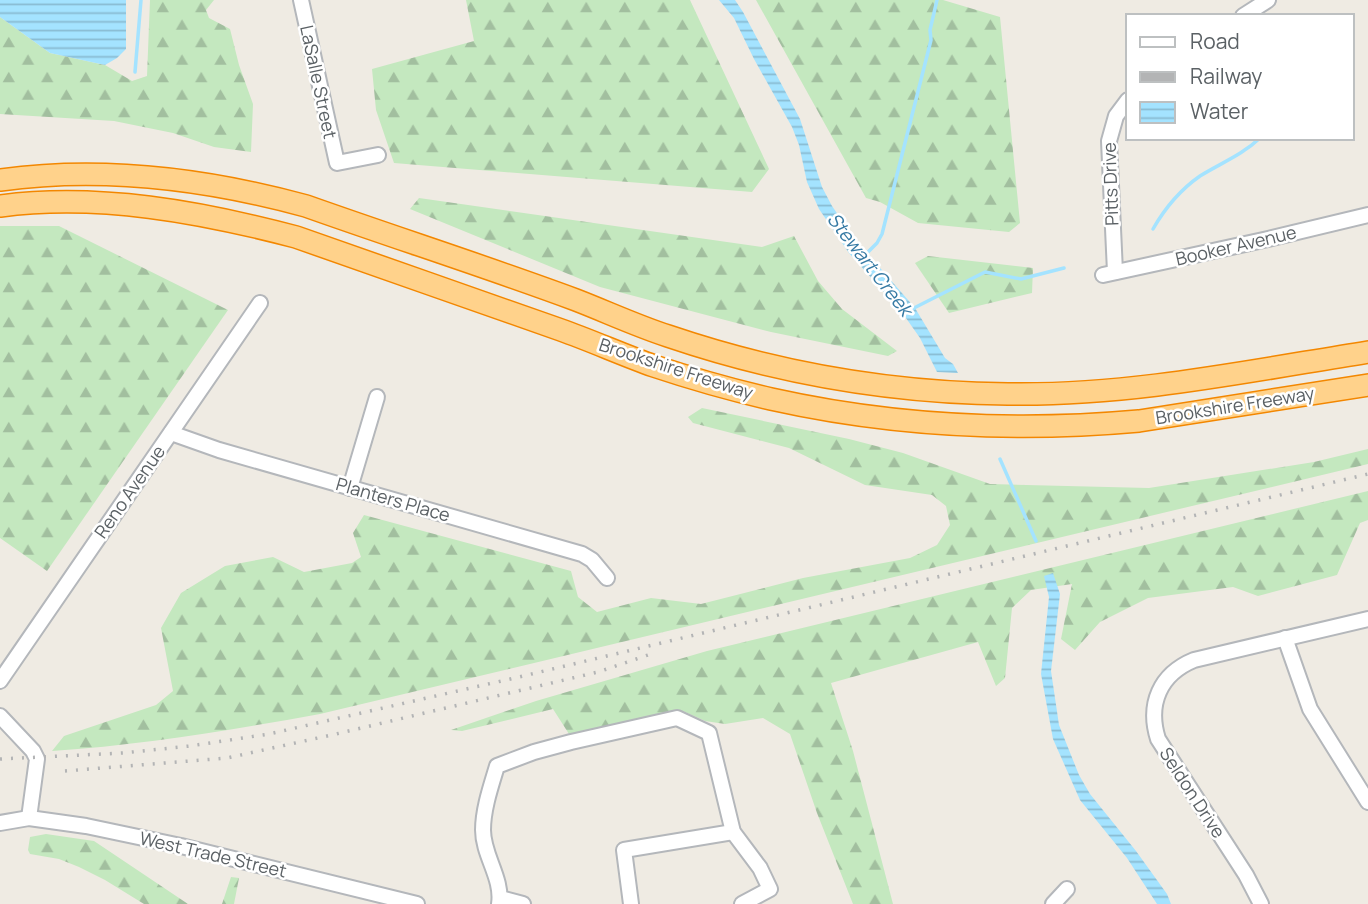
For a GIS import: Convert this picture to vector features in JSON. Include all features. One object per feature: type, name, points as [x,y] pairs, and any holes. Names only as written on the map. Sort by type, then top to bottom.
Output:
[{"type":"highway","name":"Brookshire Freeway","points":[[0,180],[83,174],[131,176],[218,185],[262,194],[306,206],[712,350],[780,368],[894,387],[1010,394],[1107,391],[1368,352]]},
{"type":"highway","name":"Brookshire Freeway","points":[[0,206],[21,203],[111,204],[212,217],[254,226],[309,242],[565,331],[657,367],[715,385],[796,404],[890,419],[1009,427],[1139,421],[1368,385]]},
{"type":"street","name":"LaSalle Street","points":[[301,0],[337,163],[378,155]]},
{"type":"street","points":[[1246,14],[1268,0]]},
{"type":"street","name":"Pitts Drive","points":[[1109,274],[1109,141],[1116,116],[1126,103]]},
{"type":"street","name":"Booker Avenue","points":[[1109,274],[1368,215]]},
{"type":"street","name":"Reno Avenue","points":[[0,681],[260,303]]},
{"type":"street","points":[[350,488],[377,397]]},
{"type":"street","name":"Planters Place","points":[[171,433],[219,450],[582,554],[592,560],[607,578]]},
{"type":"street","name":"Seldon Drive","points":[[1261,904],[1246,875],[1158,739],[1153,716],[1155,702],[1163,683],[1174,671],[1187,663],[1368,619]]},
{"type":"street","points":[[1285,638],[1310,709],[1368,802]]},
{"type":"street","points":[[0,716],[33,751],[37,759],[29,818]]},
{"type":"street","points":[[523,904],[499,901],[501,892],[483,831],[486,807],[497,766],[534,752],[677,718],[709,733],[733,832],[760,868],[770,889],[742,904]]},
{"type":"street","name":"West Trade Street","points":[[3,824],[29,818],[86,825],[417,904]]},
{"type":"street","points":[[631,904],[624,850],[733,832]]},
{"type":"street","points":[[1053,904],[1067,889]]},
{"type":"green space","points":[[150,0],[214,0],[206,10],[209,18],[230,29],[253,104],[251,152],[214,147],[173,133],[114,121],[0,114],[0,17],[50,53],[105,65],[132,81],[147,76]]},
{"type":"green space","points":[[466,0],[690,0],[769,169],[752,192],[394,163],[376,110],[372,69],[474,41]]},
{"type":"green space","points":[[756,0],[943,0],[1000,17],[1020,223],[1009,232],[918,223],[880,202],[866,198]]},
{"type":"green space","points":[[419,198],[762,247],[794,236],[818,281],[842,309],[897,351],[888,356],[771,332],[600,287],[410,209]]},
{"type":"green space","points":[[0,226],[59,226],[228,310],[47,571],[0,538]]},
{"type":"green space","points":[[928,256],[1033,268],[1032,293],[949,313],[915,263]]},
{"type":"green space","points":[[702,408],[903,453],[990,484],[1149,488],[1314,462],[1368,449],[1368,464],[320,714],[153,741],[52,751],[64,736],[156,705],[173,691],[161,628],[181,593],[225,566],[273,557],[304,572],[352,563],[361,557],[353,533],[364,515],[571,571],[578,597],[597,612],[651,598],[701,604],[803,578],[910,558],[937,545],[950,525],[946,506],[932,495],[865,485],[789,448],[693,423],[688,417]]},
{"type":"green space","points":[[1368,491],[1368,520],[1360,523],[1337,575],[1258,596],[1233,587],[1148,598],[1100,622],[1075,650],[1061,639],[1072,584],[1031,590],[1012,608],[1005,678],[996,686],[978,642],[831,683],[853,751],[893,904],[853,904],[817,813],[790,734],[763,718],[725,724],[705,721],[683,711],[569,734],[553,709],[462,731],[451,730],[536,701],[707,651]]},
{"type":"green space","points":[[46,834],[94,841],[188,904],[144,904],[79,867],[59,859],[30,854],[30,837]]},
{"type":"green space","points":[[231,877],[239,878],[234,904],[222,904]]},
{"type":"water","points":[[0,0],[126,0],[126,49],[105,65],[50,53],[0,17]]},
{"type":"water","points":[[719,0],[735,0],[743,12],[800,119],[822,187],[832,206],[854,238],[915,308],[945,358],[953,364],[958,373],[937,372],[920,338],[901,311],[849,253],[819,209],[807,182],[792,127],[734,18]]},
{"type":"water","points":[[1053,573],[1060,594],[1051,671],[1059,725],[1079,775],[1090,794],[1136,851],[1167,894],[1171,904],[1157,904],[1127,858],[1080,800],[1053,739],[1041,674],[1049,597],[1044,576]]},
{"type":"waterway","points":[[135,72],[141,0]]},
{"type":"waterway","points":[[866,254],[882,234],[931,40],[930,30],[937,0]]},
{"type":"waterway","points":[[1153,229],[1186,187],[1257,140]]},
{"type":"waterway","points":[[912,309],[985,272],[1021,279],[1064,268]]},
{"type":"waterway","name":"Stewart Creek","points":[[1000,459],[1036,541]]},
{"type":"railway","points":[[0,759],[123,753],[269,734],[1368,474]]},
{"type":"railway","points":[[65,771],[227,758],[598,672],[651,654]]}]
